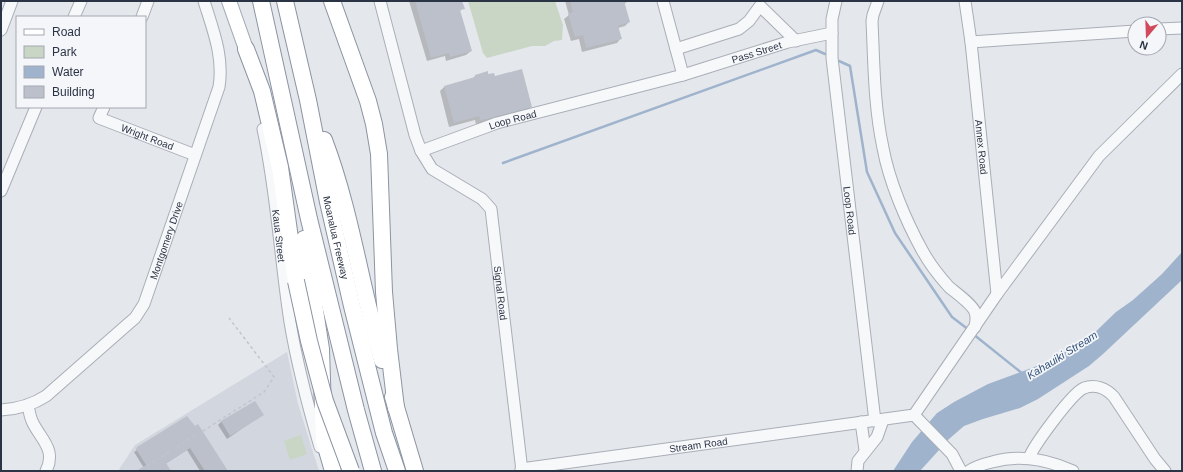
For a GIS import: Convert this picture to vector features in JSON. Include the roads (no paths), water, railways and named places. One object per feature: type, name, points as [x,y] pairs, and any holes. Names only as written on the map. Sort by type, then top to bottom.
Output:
[{"type":"highway","points":[[261,1],[291,138],[356,410],[373,471]]},
{"type":"highway","name":"Moanalua Freeway","points":[[285,1],[308,100],[328,202],[354,314],[384,433],[397,471]]},
{"type":"highway","points":[[332,1],[368,101],[374,124],[379,154],[384,292],[388,349],[396,408]]},
{"type":"highway","points":[[246,49],[262,91],[280,167],[296,281],[309,342],[325,401],[350,471]]},
{"type":"highway","points":[[308,100],[330,155],[349,222],[379,349],[415,471]]},
{"type":"highway","points":[[291,138],[300,216],[321,349],[324,440],[333,471]]},
{"type":"main road","name":"Kaua Street","points":[[229,1],[246,49]]},
{"type":"street","points":[[1,30],[12,1]]},
{"type":"street","points":[[74,16],[81,1]]},
{"type":"street","points":[[142,16],[148,1]]},
{"type":"street","name":"Montgomery Drive","points":[[1,410],[28,405],[39,401],[54,391],[128,324],[140,310],[148,297],[195,155],[217,97],[221,77],[219,52],[204,1]]},
{"type":"street","points":[[380,1],[415,135],[421,151]]},
{"type":"street","points":[[663,1],[683,75]]},
{"type":"street","name":"Loop Road","points":[[836,1],[833,12],[832,58],[879,420]]},
{"type":"street","points":[[878,1],[872,21],[875,82],[880,131],[888,170],[923,252],[940,277],[975,310],[976,317],[974,327]]},
{"type":"street","name":"Annex Road","points":[[965,1],[971,42],[997,294]]},
{"type":"street","points":[[676,49],[739,29],[749,21],[760,6],[796,40]]},
{"type":"street","points":[[1167,29],[1182,28]]},
{"type":"street","points":[[971,42],[1127,32]]},
{"type":"street","name":"Pass Street","points":[[683,75],[796,40],[832,34]]},
{"type":"street","name":"Kaua Street","points":[[246,49],[272,176],[292,330],[308,404],[323,459],[328,471]]},
{"type":"street","points":[[918,419],[967,337],[1098,156],[1182,74]]},
{"type":"street","name":"Loop Road","points":[[421,151],[498,123],[683,75]]},
{"type":"street","points":[[1,191],[36,108]]},
{"type":"street","name":"Wright Road","points":[[104,108],[99,118],[195,155]]},
{"type":"street","name":"Signal Road","points":[[421,151],[432,169],[482,198],[490,209],[522,470]]},
{"type":"street","points":[[1029,458],[1039,440],[1075,394],[1083,388],[1094,386],[1105,389],[1114,397],[1155,459],[1166,471]]},
{"type":"street","points":[[28,405],[32,422],[49,448],[50,461],[46,471]]},
{"type":"street","points":[[856,471],[857,464],[865,450],[877,438],[879,420],[918,419],[954,457],[960,471]]},
{"type":"street","name":"Stream Road","points":[[522,470],[879,420]]},
{"type":"street","points":[[861,422],[865,450]]},
{"type":"street","points":[[969,471],[976,466],[1018,458],[1029,458],[1054,463],[1072,471]]},
{"type":"water","name":"Kahauiki Stream","points":[[1182,252],[1182,280],[1089,366],[1038,399],[1020,408],[964,426],[949,439],[920,471],[893,471],[912,442],[937,413],[988,384],[1045,363],[1087,340],[1116,312],[1133,300],[1162,274]]},
{"type":"waterway","points":[[503,163],[816,50],[825,54]]},
{"type":"waterway","points":[[839,61],[850,66],[867,172],[895,233],[952,317],[969,330]]},
{"type":"waterway","name":"Kahauiki Stream","points":[[973,334],[1023,374]]}]
